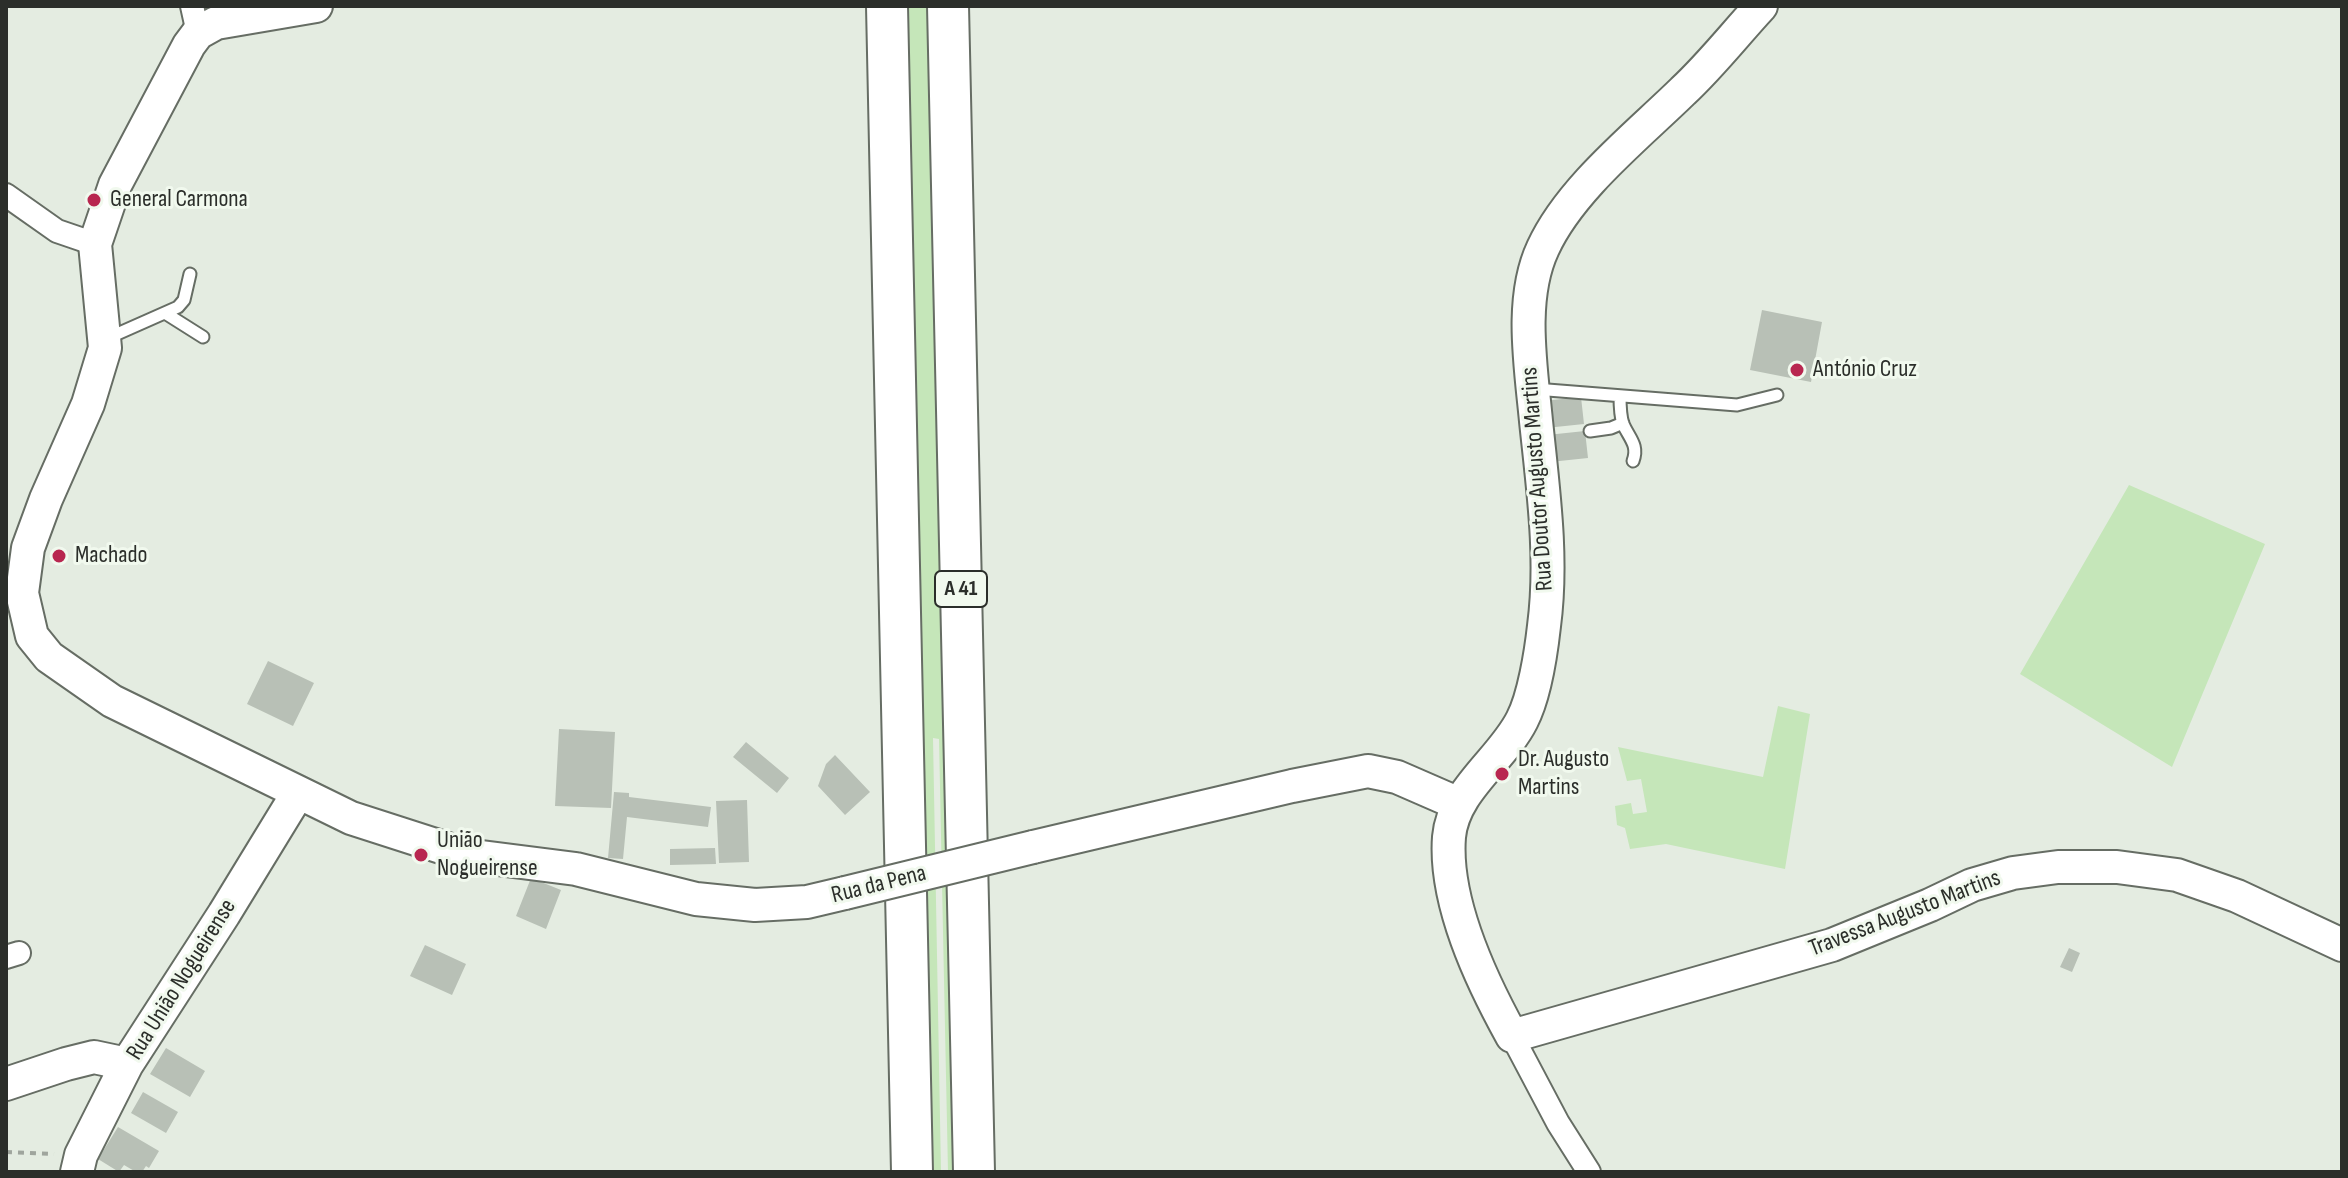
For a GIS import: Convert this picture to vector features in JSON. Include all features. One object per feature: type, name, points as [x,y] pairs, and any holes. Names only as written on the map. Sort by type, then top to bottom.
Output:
[{"type":"highway","name":"A 41","points":[[887,6],[912,1172]]},
{"type":"highway","name":"A 41","points":[[948,6],[974,1172]]},
{"type":"street","points":[[6,195],[57,231],[95,244],[115,185],[189,45],[195,19],[216,23],[316,6]]},
{"type":"street","name":"Rua Doutor Augusto Martins","points":[[1589,1172],[1558,1123],[1487,991],[1468,943],[1455,896],[1449,867],[1449,833],[1459,804],[1522,719],[1535,678],[1544,627],[1549,571],[1529,336],[1531,291],[1542,249],[1568,207],[1687,88],[1761,6]]},
{"type":"street","name":"Rua da Pena","points":[[95,244],[105,348],[88,404],[28,548],[22,593],[32,636],[49,657],[112,701],[351,818],[466,855],[576,869],[696,899],[755,905],[807,902],[1308,782],[1368,771],[1397,777],[1459,804]]},
{"type":"street","name":"Rua União Nogueirense","points":[[79,1164],[127,1064],[298,793]]},
{"type":"street","name":"Travessa Augusto Martins","points":[[1512,1036],[1832,945],[1972,885],[2013,873],[2058,867],[2117,867],[2177,875],[2237,896],[2342,945]]},
{"type":"street","points":[[6,1084],[94,1057],[127,1064]]},
{"type":"lane","points":[[104,340],[178,307],[184,300],[190,274]]},
{"type":"lane","points":[[165,313],[203,337]]},
{"type":"lane","points":[[1533,390],[1737,405],[1777,395]]},
{"type":"lane","points":[[1620,396],[1623,423],[1635,445],[1633,461]]},
{"type":"lane","points":[[1590,431],[1623,423]]},
{"type":"path","points":[[6,1152],[79,1164]]},
{"type":"green space","points":[[906,6],[929,6],[954,1172],[948,1172],[939,739],[933,738],[941,1172],[931,1172]]},
{"type":"green space","points":[[2129,485],[2265,544],[2172,767],[2020,674]]},
{"type":"green space","points":[[1778,706],[1810,714],[1785,869],[1666,844],[1630,849],[1625,828],[1617,825],[1615,806],[1631,803],[1633,814],[1647,812],[1641,779],[1627,781],[1618,747],[1763,777]]},
{"type":"building","points":[[1762,310],[1822,322],[1811,382],[1750,370]]},
{"type":"building","points":[[1581,397],[1584,424],[1546,428],[1543,401]]},
{"type":"building","points":[[1585,431],[1588,458],[1550,462],[1547,435]]},
{"type":"building","points":[[268,661],[314,683],[293,726],[247,704]]},
{"type":"building","points":[[559,729],[615,732],[611,808],[555,806]]},
{"type":"building","points":[[746,742],[789,778],[777,793],[733,757]]},
{"type":"building","points":[[835,755],[870,792],[845,815],[818,786],[826,764]]},
{"type":"building","points":[[614,792],[629,793],[629,797],[711,807],[708,827],[627,817],[623,859],[608,858]]},
{"type":"building","points":[[747,800],[749,862],[719,863],[716,801]]},
{"type":"building","points":[[715,848],[716,864],[670,865],[670,849]]},
{"type":"building","points":[[531,878],[561,890],[546,929],[516,916]]},
{"type":"building","points":[[425,945],[466,964],[452,995],[410,976]]},
{"type":"building","points":[[2069,948],[2080,953],[2072,972],[2060,967]]},
{"type":"building","points":[[166,1048],[205,1071],[190,1097],[150,1074]]},
{"type":"building","points":[[143,1092],[178,1112],[166,1133],[131,1113]]},
{"type":"building","points":[[118,1127],[159,1151],[149,1168],[146,1166],[142,1172],[136,1172],[124,1165],[119,1172],[98,1159]]},
{"type":"place","name":"General Carmona","points":[[94,200]]},
{"type":"place","name":"António Cruz","points":[[1797,370]]},
{"type":"place","name":"Machado","points":[[59,556]]},
{"type":"place","name":"Dr. Augusto Martins","points":[[1502,774]]},
{"type":"place","name":"União Nogueirense","points":[[421,855]]}]
